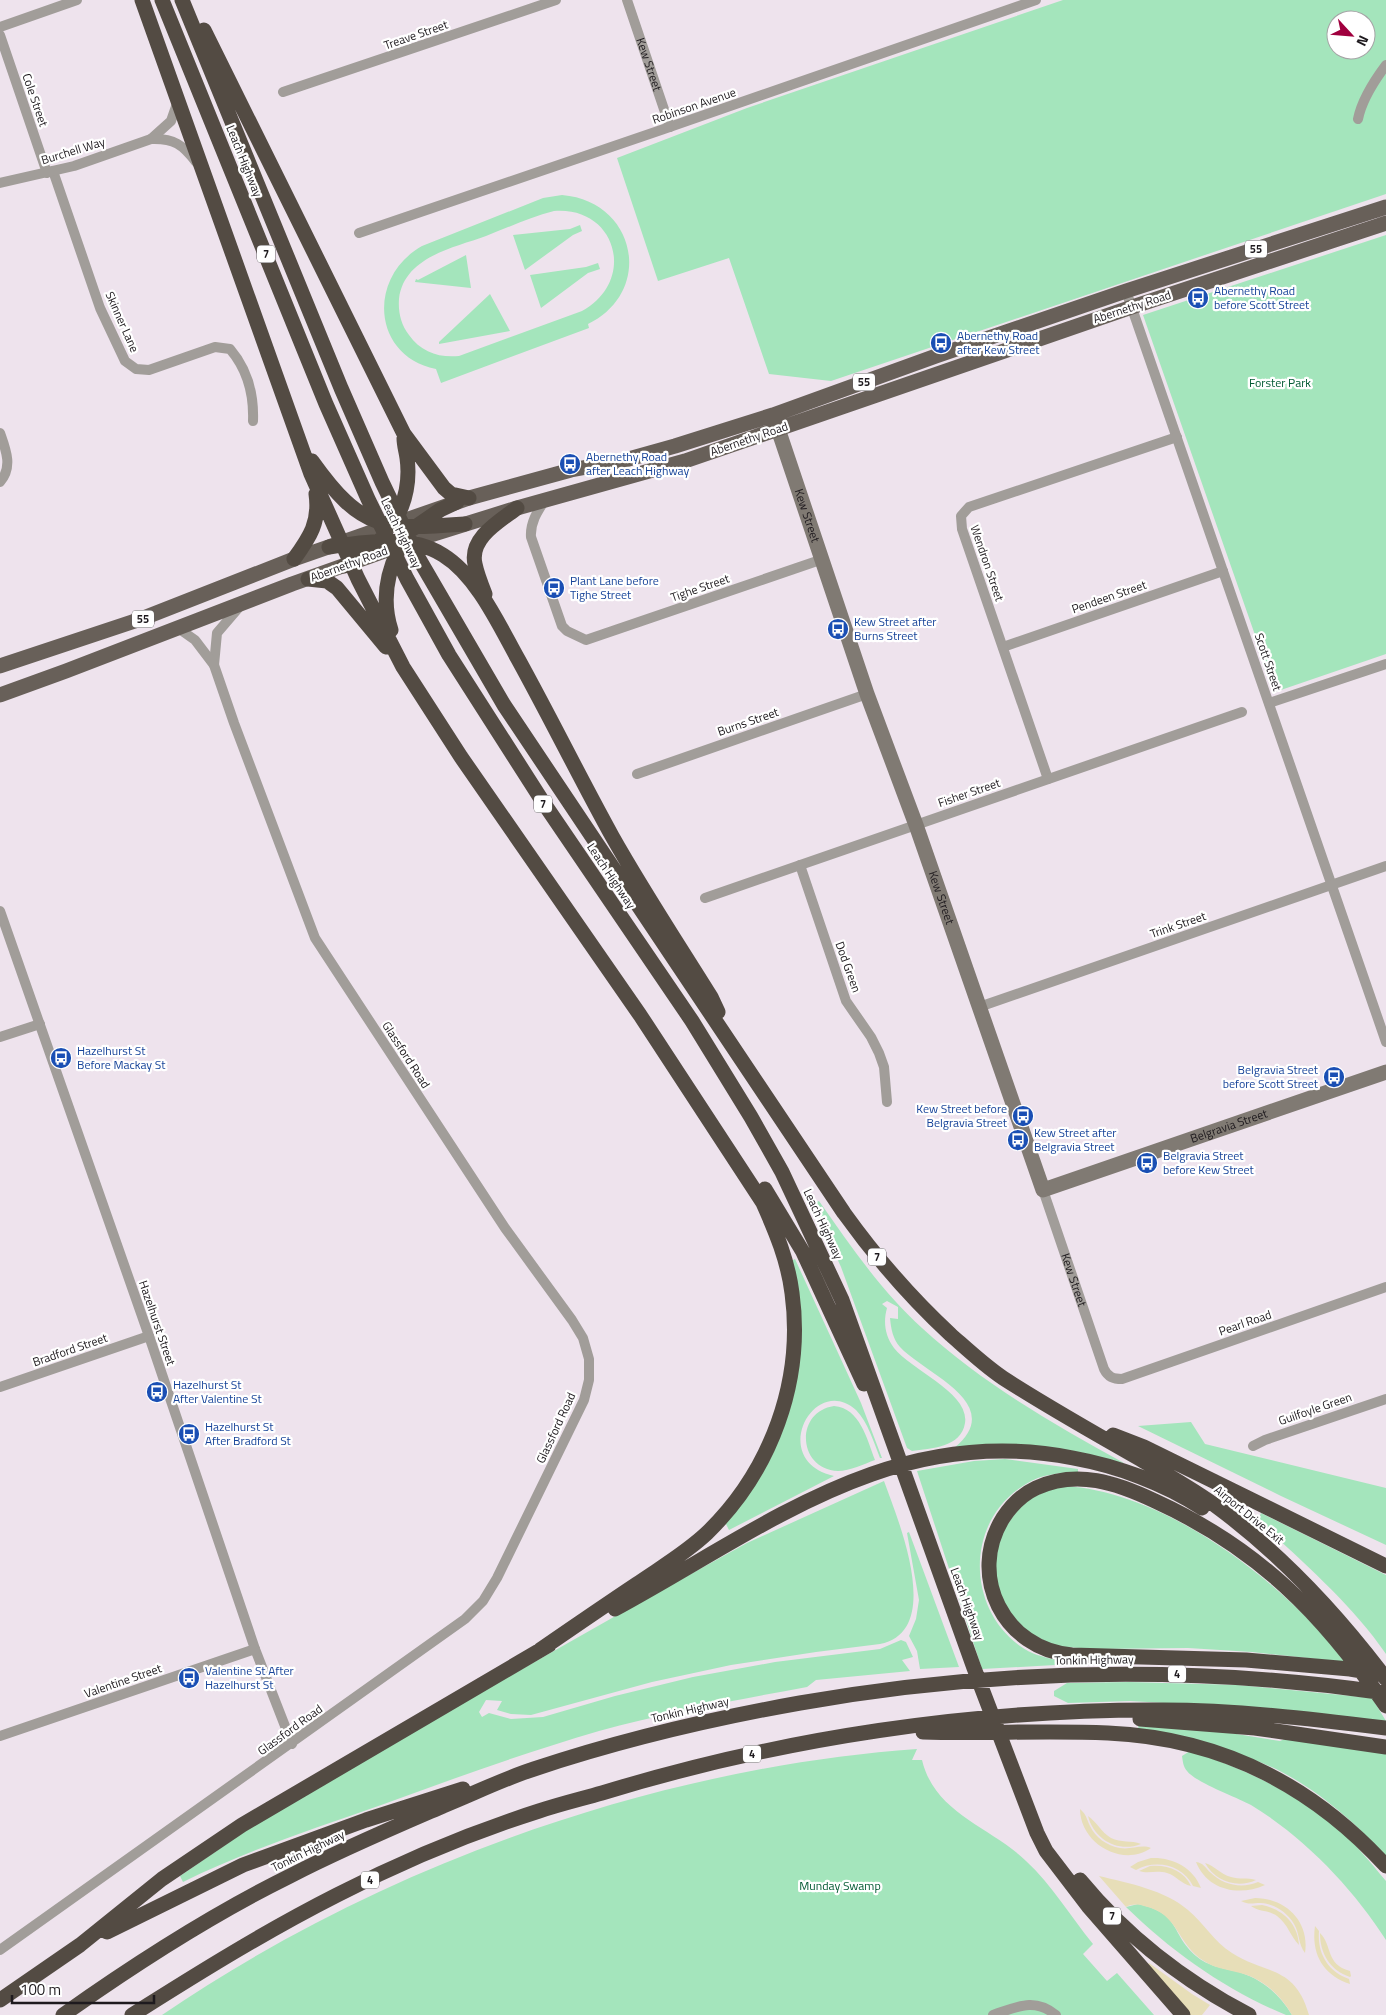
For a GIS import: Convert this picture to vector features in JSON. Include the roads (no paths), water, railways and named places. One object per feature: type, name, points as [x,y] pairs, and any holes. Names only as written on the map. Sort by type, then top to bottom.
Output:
[{"type":"highway","name":"7","points":[[142,0],[311,474],[338,544],[377,542],[404,544],[420,530]]},
{"type":"highway","name":"Leach Highway","points":[[162,0],[326,404],[368,499],[406,578],[449,655],[542,802],[692,1021],[760,1133],[786,1180],[842,1300],[974,1668],[1016,1777]]},
{"type":"highway","name":"Leach Highway","points":[[182,0],[382,482],[419,559],[504,705],[844,1213],[895,1280],[917,1303],[985,1364],[1002,1377],[1061,1414]]},
{"type":"highway","points":[[190,0],[404,434],[444,488],[463,500]]},
{"type":"highway","name":"7","points":[[296,431],[312,461],[332,488],[353,509],[365,516],[391,525],[420,530],[465,524]]},
{"type":"highway","points":[[349,563],[377,542],[391,525],[404,498],[408,470],[404,434]]},
{"type":"highway","name":"7","points":[[294,559],[310,534],[317,518],[317,497],[311,474]]},
{"type":"highway","points":[[403,667],[388,621],[385,591],[390,571],[404,544],[440,510],[463,500]]},
{"type":"highway","name":"7","points":[[489,606],[474,562],[474,553],[478,542],[484,534],[517,508]]},
{"type":"highway","name":"7","points":[[420,530],[444,556],[459,568],[489,606],[612,835],[711,998],[740,1056]]},
{"type":"highway","points":[[338,544],[403,667],[462,757],[604,962],[763,1203],[774,1227],[788,1271],[794,1310],[795,1333],[790,1381],[775,1432],[753,1476],[722,1517],[706,1534],[540,1650]]},
{"type":"highway","points":[[308,579],[327,582],[336,588],[403,667]]},
{"type":"highway","points":[[671,1062],[730,1135],[787,1224],[816,1280],[857,1373],[886,1425]]},
{"type":"highway","points":[[1061,1414],[1144,1447],[1386,1566]]},
{"type":"highway","name":"Airport Drive Exit","points":[[1061,1414],[1204,1498],[1242,1526],[1319,1598],[1365,1651],[1386,1679]]},
{"type":"highway","points":[[0,2000],[80,1945],[162,1879],[242,1825],[540,1650],[794,1508],[874,1472],[946,1454],[1010,1451],[1061,1455],[1105,1465],[1133,1475],[1189,1500],[1275,1555]]},
{"type":"highway","points":[[1386,1675],[1350,1669],[1246,1660],[1072,1655],[1045,1649],[1028,1640],[1015,1629],[997,1604],[989,1573],[990,1548],[994,1534],[1006,1513],[1016,1502],[1035,1488],[1050,1482],[1072,1478],[1096,1479],[1110,1482],[1182,1513],[1236,1546],[1279,1579],[1325,1625],[1346,1650],[1386,1706]]},
{"type":"highway","name":"Tonkin Highway","points":[[63,2015],[106,1985],[197,1928],[288,1876],[399,1824],[532,1770],[630,1740],[734,1715],[835,1697],[991,1678],[1093,1674],[1180,1674],[1285,1680],[1386,1693]]},
{"type":"highway","name":"4","points":[[132,2015],[224,1956],[339,1894],[414,1860],[538,1811],[688,1768],[755,1753],[879,1731],[973,1718],[1039,1714],[1161,1710],[1210,1711],[1308,1718],[1386,1728]]},
{"type":"highway","points":[[1039,1714],[1236,1726],[1386,1747]]},
{"type":"highway","points":[[879,1731],[978,1734],[1107,1733],[1178,1741],[1222,1754],[1278,1778],[1310,1798],[1338,1819],[1386,1866]]},
{"type":"highway","points":[[80,1945],[260,1858],[438,1796],[532,1770]]},
{"type":"highway","name":"7","points":[[1016,1777],[1055,1846],[1092,1895],[1114,1919],[1180,1974],[1209,1993],[1249,2015]]},
{"type":"highway","points":[[1016,1777],[1037,1833],[1046,1851],[1088,1906],[1183,2015]]},
{"type":"main road","name":"Abernethy Road","points":[[465,524],[685,461],[936,356],[1126,291],[1386,207]]},
{"type":"main road","name":"Abernethy Road","points":[[463,500],[571,470],[651,454],[776,422],[1386,223]]},
{"type":"main road","name":"Abernethy Road","points":[[0,666],[141,620],[294,559],[338,544]]},
{"type":"main road","name":"Abernethy Road","points":[[0,694],[66,671],[349,563]]},
{"type":"street","points":[[0,26],[77,0]]},
{"type":"street","name":"Treave Street","points":[[283,92],[556,0]]},
{"type":"street","name":"Kew Street","points":[[627,0],[670,127]]},
{"type":"street","name":"Robinson Avenue","points":[[359,232],[670,127],[1023,2],[1036,0]]},
{"type":"street","name":"Cole Street","points":[[0,35],[50,172]]},
{"type":"street","points":[[1358,119],[1360,108],[1371,86],[1386,65]]},
{"type":"street","name":"Burchell Way","points":[[0,183],[74,166],[151,139],[160,133],[171,121],[178,101]]},
{"type":"street","name":"Burchell Way","points":[[151,139],[164,139],[176,143],[188,152],[203,171]]},
{"type":"street","name":"Skinner Lane","points":[[50,172],[100,308],[125,361],[136,369],[149,370],[215,348],[230,349],[241,361],[254,400],[253,421]]},
{"type":"street","name":"Scott Street","points":[[1126,291],[1386,1042]]},
{"type":"street","name":"Kew Street","points":[[776,422],[868,694],[916,825],[1104,1369],[1111,1378]]},
{"type":"street","points":[[0,433],[8,456],[6,474],[0,482]]},
{"type":"street","name":"Wendron Street","points":[[1048,779],[962,529],[961,516],[969,507],[1177,437]]},
{"type":"street","name":"Tighe Street","points":[[545,500],[537,511],[532,524],[531,537],[562,626],[567,631],[586,640],[823,559]]},
{"type":"street","name":"Pendeen Street","points":[[1003,647],[1223,571]]},
{"type":"street","name":"Glassford Road","points":[[214,665],[217,633],[242,604]]},
{"type":"street","name":"Glassford Road","points":[[0,1950],[292,1744],[465,1619],[483,1601],[497,1578],[584,1400],[589,1380],[589,1359],[583,1338],[572,1320],[505,1228],[315,938],[214,665],[195,640],[178,628]]},
{"type":"street","points":[[1269,704],[1386,664]]},
{"type":"street","name":"Burns Street","points":[[637,774],[868,694]]},
{"type":"street","name":"Fisher Street","points":[[705,898],[1242,712]]},
{"type":"street","name":"Dod Green","points":[[800,865],[846,1001],[879,1052],[884,1067],[887,1102]]},
{"type":"street","name":"Trink Street","points":[[978,1007],[1386,866]]},
{"type":"street","name":"Hazelhurst Street","points":[[0,911],[149,1336],[255,1649],[292,1744]]},
{"type":"street","points":[[0,1037],[40,1024]]},
{"type":"street","name":"Belgravia Street","points":[[1043,1190],[1386,1072]]},
{"type":"street","name":"Pearl Road","points":[[1111,1378],[1122,1379],[1386,1287]]},
{"type":"street","name":"Bradford Street","points":[[0,1386],[149,1336]]},
{"type":"street","name":"Guilfoyle Green","points":[[1253,1446],[1265,1440],[1386,1399]]},
{"type":"street","name":"Valentine Street","points":[[0,1736],[255,1649]]},
{"type":"street","points":[[993,2015],[1026,2004],[1033,2004],[1041,2005],[1056,2015]]},
{"type":"place","name":"Abernethy Road before Scott Street","points":[[1198,298]]},
{"type":"place","name":"Abernethy Road after Kew Street","points":[[941,343]]},
{"type":"place","name":"Abernethy Road after Leach Highway","points":[[570,464]]},
{"type":"place","name":"Plant Lane before Tighe Street","points":[[554,588]]},
{"type":"place","name":"Kew Street after Burns Street","points":[[838,629]]},
{"type":"place","name":"Hazelhurst St Before Mackay St","points":[[61,1058]]},
{"type":"place","name":"Belgravia Street before Scott Street","points":[[1334,1077]]},
{"type":"place","name":"Kew Street before Belgravia Street","points":[[1023,1116]]},
{"type":"place","name":"Kew Street after Belgravia Street","points":[[1018,1140]]},
{"type":"place","name":"Belgravia Street before Kew Street","points":[[1147,1163]]},
{"type":"place","name":"Hazelhurst St After Valentine St","points":[[157,1392]]},
{"type":"place","name":"Hazelhurst St After Bradford St","points":[[189,1434]]},
{"type":"place","name":"Valentine St After Hazelhurst St","points":[[189,1678]]},
{"type":"park label","name":"Forster Park","points":[[1280,383]]},
{"type":"park label","name":"Munday Swamp","points":[[840,1886]]}]
